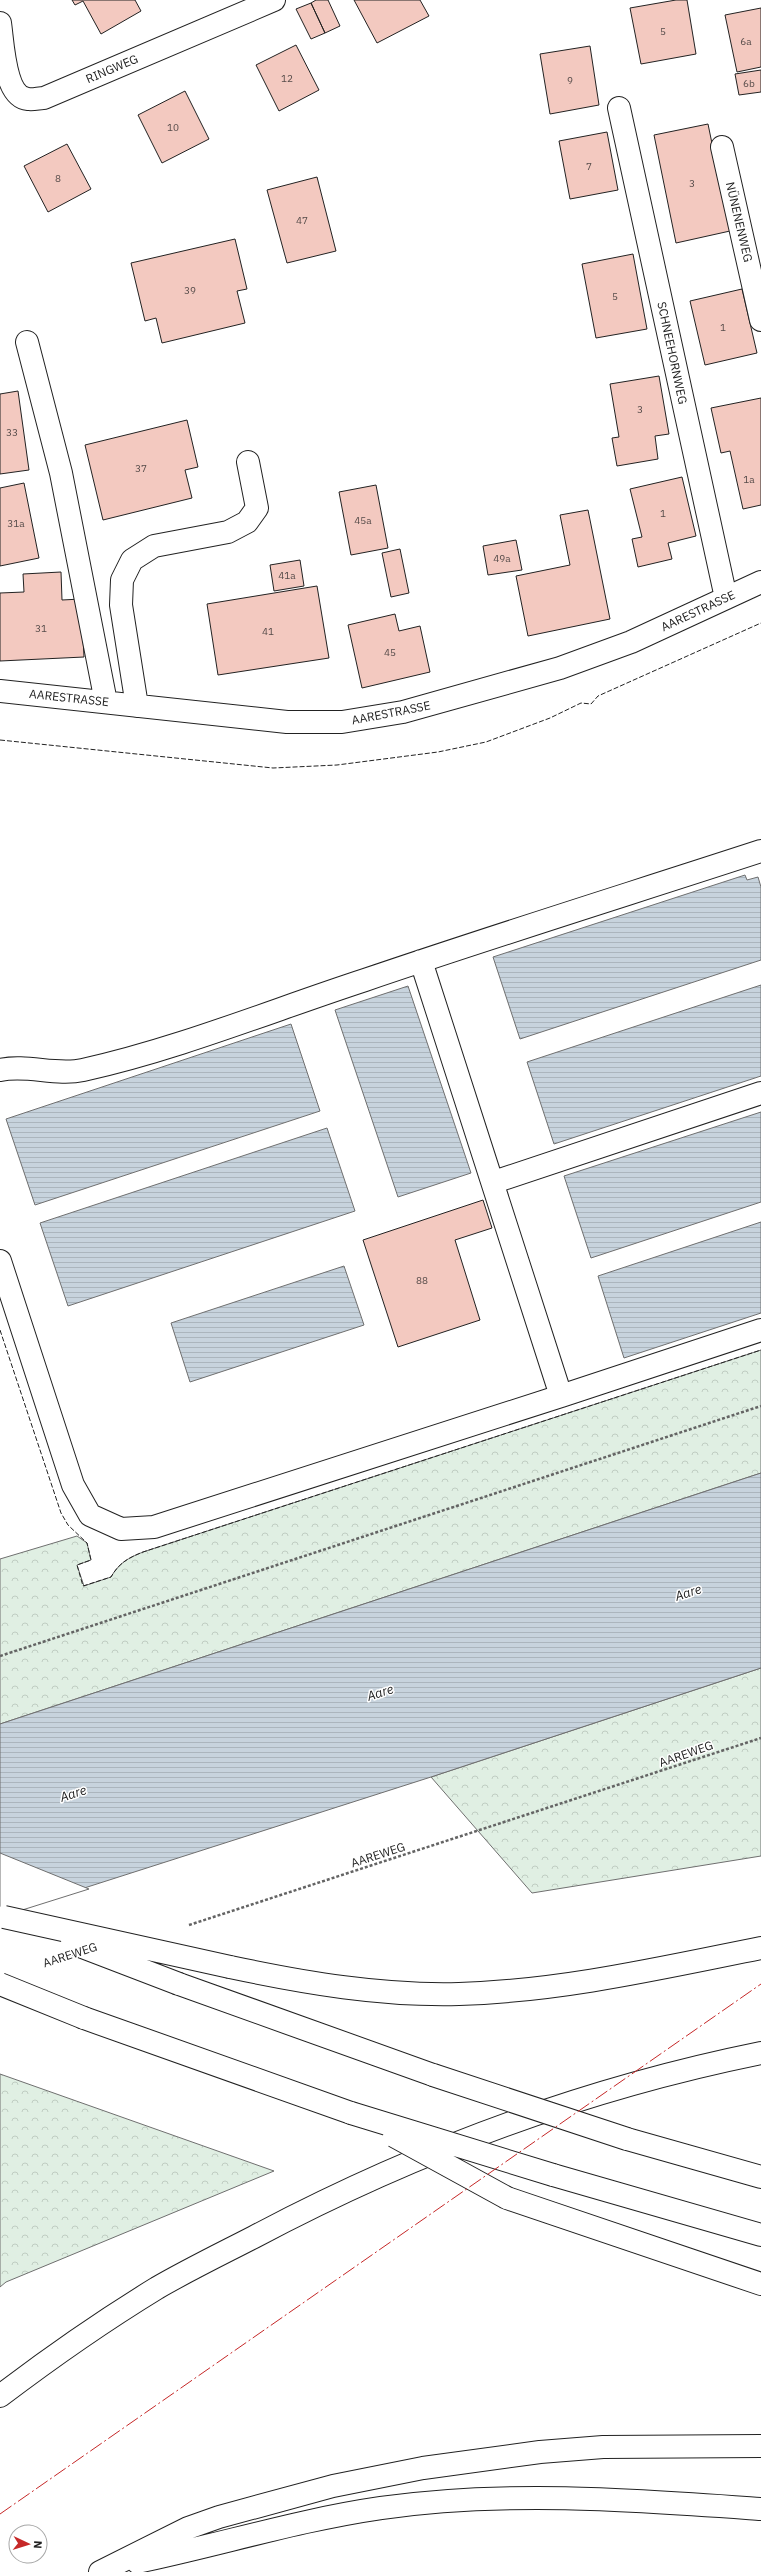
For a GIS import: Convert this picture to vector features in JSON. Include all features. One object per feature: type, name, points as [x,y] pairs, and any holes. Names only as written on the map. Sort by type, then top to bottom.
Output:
[{"type":"main road","name":"RINGWEG","points":[[0,23],[8,77],[15,92],[28,99],[44,98],[274,0]]},
{"type":"main road","name":"SCHNEEHORNWEG","points":[[619,108],[726,598]]},
{"type":"main road","name":"NÜNENENWEG","points":[[722,147],[761,320]]},
{"type":"main road","points":[[27,342],[61,473],[106,702]]},
{"type":"main road","points":[[137,706],[121,604],[122,580],[132,560],[154,546],[228,532],[247,522],[257,508],[248,462]]},
{"type":"main road","name":"AARESTRASSE","points":[[0,691],[287,722],[342,722],[403,712],[560,668],[631,642],[761,582]]},
{"type":"main road","points":[[0,1070],[10,1068],[47,1072],[80,1070],[133,1057],[421,961],[761,851]]},
{"type":"main road","points":[[421,961],[494,1182],[561,1396]]},
{"type":"main road","points":[[494,1182],[761,1093]]},
{"type":"main road","points":[[0,1261],[73,1485],[90,1515],[121,1529],[154,1527],[761,1330]]},
{"type":"main road","points":[[2,1916],[230,1967],[344,1988],[398,1993],[458,1994],[514,1991],[574,1983],[761,1948]]},
{"type":"main road","points":[[2,1916],[179,1984],[433,2075],[627,2139],[761,2177]]},
{"type":"main road","points":[[0,1984],[84,2018],[351,2113],[553,2176],[761,2235]]},
{"type":"main road","points":[[0,2396],[84,2336],[156,2289],[360,2183],[478,2134],[558,2106],[625,2087],[761,2053]]},
{"type":"main road","points":[[351,2113],[507,2198],[761,2284]]},
{"type":"main road","points":[[104,2570],[188,2528],[219,2517],[333,2486],[423,2468],[540,2452],[603,2447],[761,2446]]},
{"type":"main road","points":[[104,2570],[189,2551],[294,2523],[381,2508],[425,2503],[541,2497],[761,2509]]},
{"type":"path","points":[[0,1656],[761,1406]]},
{"type":"path","name":"AAREWEG","points":[[183,1927],[761,1738]]},
{"type":"green space","points":[[761,1350],[761,1473],[0,1724],[0,1559],[77,1536],[87,1543],[91,1560],[77,1565],[84,1586],[111,1577],[117,1568],[124,1562],[143,1552]]},
{"type":"green space","points":[[761,1668],[761,1856],[532,1893],[431,1777]]},
{"type":"green space","points":[[0,2074],[274,2171],[6,2282],[0,2287]]},
{"type":"water","points":[[745,875],[747,880],[758,877],[761,887],[761,960],[520,1039],[493,957]]},
{"type":"water","points":[[761,985],[761,1076],[554,1144],[527,1062]]},
{"type":"water","points":[[408,986],[471,1173],[398,1197],[335,1010]]},
{"type":"water","points":[[291,1024],[320,1111],[35,1205],[6,1119]]},
{"type":"water","points":[[761,1112],[761,1202],[591,1258],[564,1176]]},
{"type":"water","points":[[327,1128],[355,1211],[68,1306],[40,1223]]},
{"type":"water","points":[[761,1222],[761,1313],[624,1358],[598,1276]]},
{"type":"water","points":[[344,1266],[364,1325],[190,1382],[171,1323]]},
{"type":"water","name":"Aare","points":[[761,1473],[761,1668],[431,1777],[0,1915],[0,1724]]},
{"type":"pier","points":[[0,1853],[89,1889],[0,1917]]},
{"type":"building","points":[[72,0],[135,0],[141,11],[101,34],[83,1],[75,5]]},
{"type":"building","points":[[316,0],[328,0],[340,26],[325,33],[311,3]]},
{"type":"building","points":[[354,0],[420,0],[429,16],[377,43]]},
{"type":"building","points":[[676,0],[687,0],[696,54],[641,64],[630,8]]},
{"type":"building","points":[[311,3],[325,33],[311,39],[296,9]]},
{"type":"building","points":[[761,8],[761,67],[737,72],[725,15]]},
{"type":"building","points":[[296,45],[319,90],[279,111],[256,65]]},
{"type":"building","points":[[590,46],[599,105],[550,114],[540,54]]},
{"type":"building","points":[[761,70],[761,92],[739,95],[735,74]]},
{"type":"building","points":[[185,91],[209,139],[162,163],[138,115]]},
{"type":"building","points":[[708,124],[730,231],[676,243],[654,135]]},
{"type":"building","points":[[607,132],[618,190],[570,199],[559,141]]},
{"type":"building","points":[[67,144],[91,189],[48,212],[24,166]]},
{"type":"building","points":[[317,177],[336,251],[287,263],[267,190]]},
{"type":"building","points":[[235,239],[247,289],[237,291],[245,323],[162,343],[156,318],[145,321],[131,263]]},
{"type":"building","points":[[633,254],[647,329],[596,338],[582,264]]},
{"type":"building","points":[[742,289],[757,353],[705,365],[690,301]]},
{"type":"building","points":[[659,376],[669,434],[655,436],[658,459],[617,466],[612,438],[619,437],[610,384]]},
{"type":"building","points":[[18,391],[29,470],[0,474],[0,394]]},
{"type":"building","points":[[761,398],[761,505],[743,509],[730,451],[721,453],[711,408]]},
{"type":"building","points":[[187,420],[198,467],[185,470],[192,498],[103,520],[85,445]]},
{"type":"building","points":[[682,477],[696,536],[668,543],[672,559],[638,567],[632,539],[642,537],[630,489]]},
{"type":"building","points":[[24,483],[39,558],[0,566],[0,488]]},
{"type":"building","points":[[376,485],[388,548],[351,555],[339,492]]},
{"type":"building","points":[[588,510],[610,619],[528,636],[516,576],[570,565],[560,515]]},
{"type":"building","points":[[516,540],[522,570],[488,575],[483,546]]},
{"type":"building","points":[[400,549],[409,593],[391,597],[382,553]]},
{"type":"building","points":[[300,560],[304,586],[274,591],[270,565]]},
{"type":"building","points":[[61,572],[62,600],[81,599],[84,657],[0,661],[0,593],[24,592],[23,574]]},
{"type":"building","points":[[317,586],[329,658],[218,675],[207,604]]},
{"type":"building","points":[[395,614],[399,631],[420,626],[430,672],[362,688],[348,625]]},
{"type":"building","points":[[483,1200],[492,1228],[455,1240],[480,1320],[398,1347],[363,1240]]},
{"type":"fence","points":[[0,740],[273,768],[337,765],[438,752],[486,742],[550,718],[581,703],[591,704],[598,696],[761,623]]},
{"type":"fence","points":[[0,1330],[61,1513],[68,1525],[87,1543],[91,1560],[77,1565],[83,1586],[111,1577],[117,1568],[124,1562],[143,1552],[761,1350]]},
{"type":"power","points":[[0,2514],[761,1984]]}]
